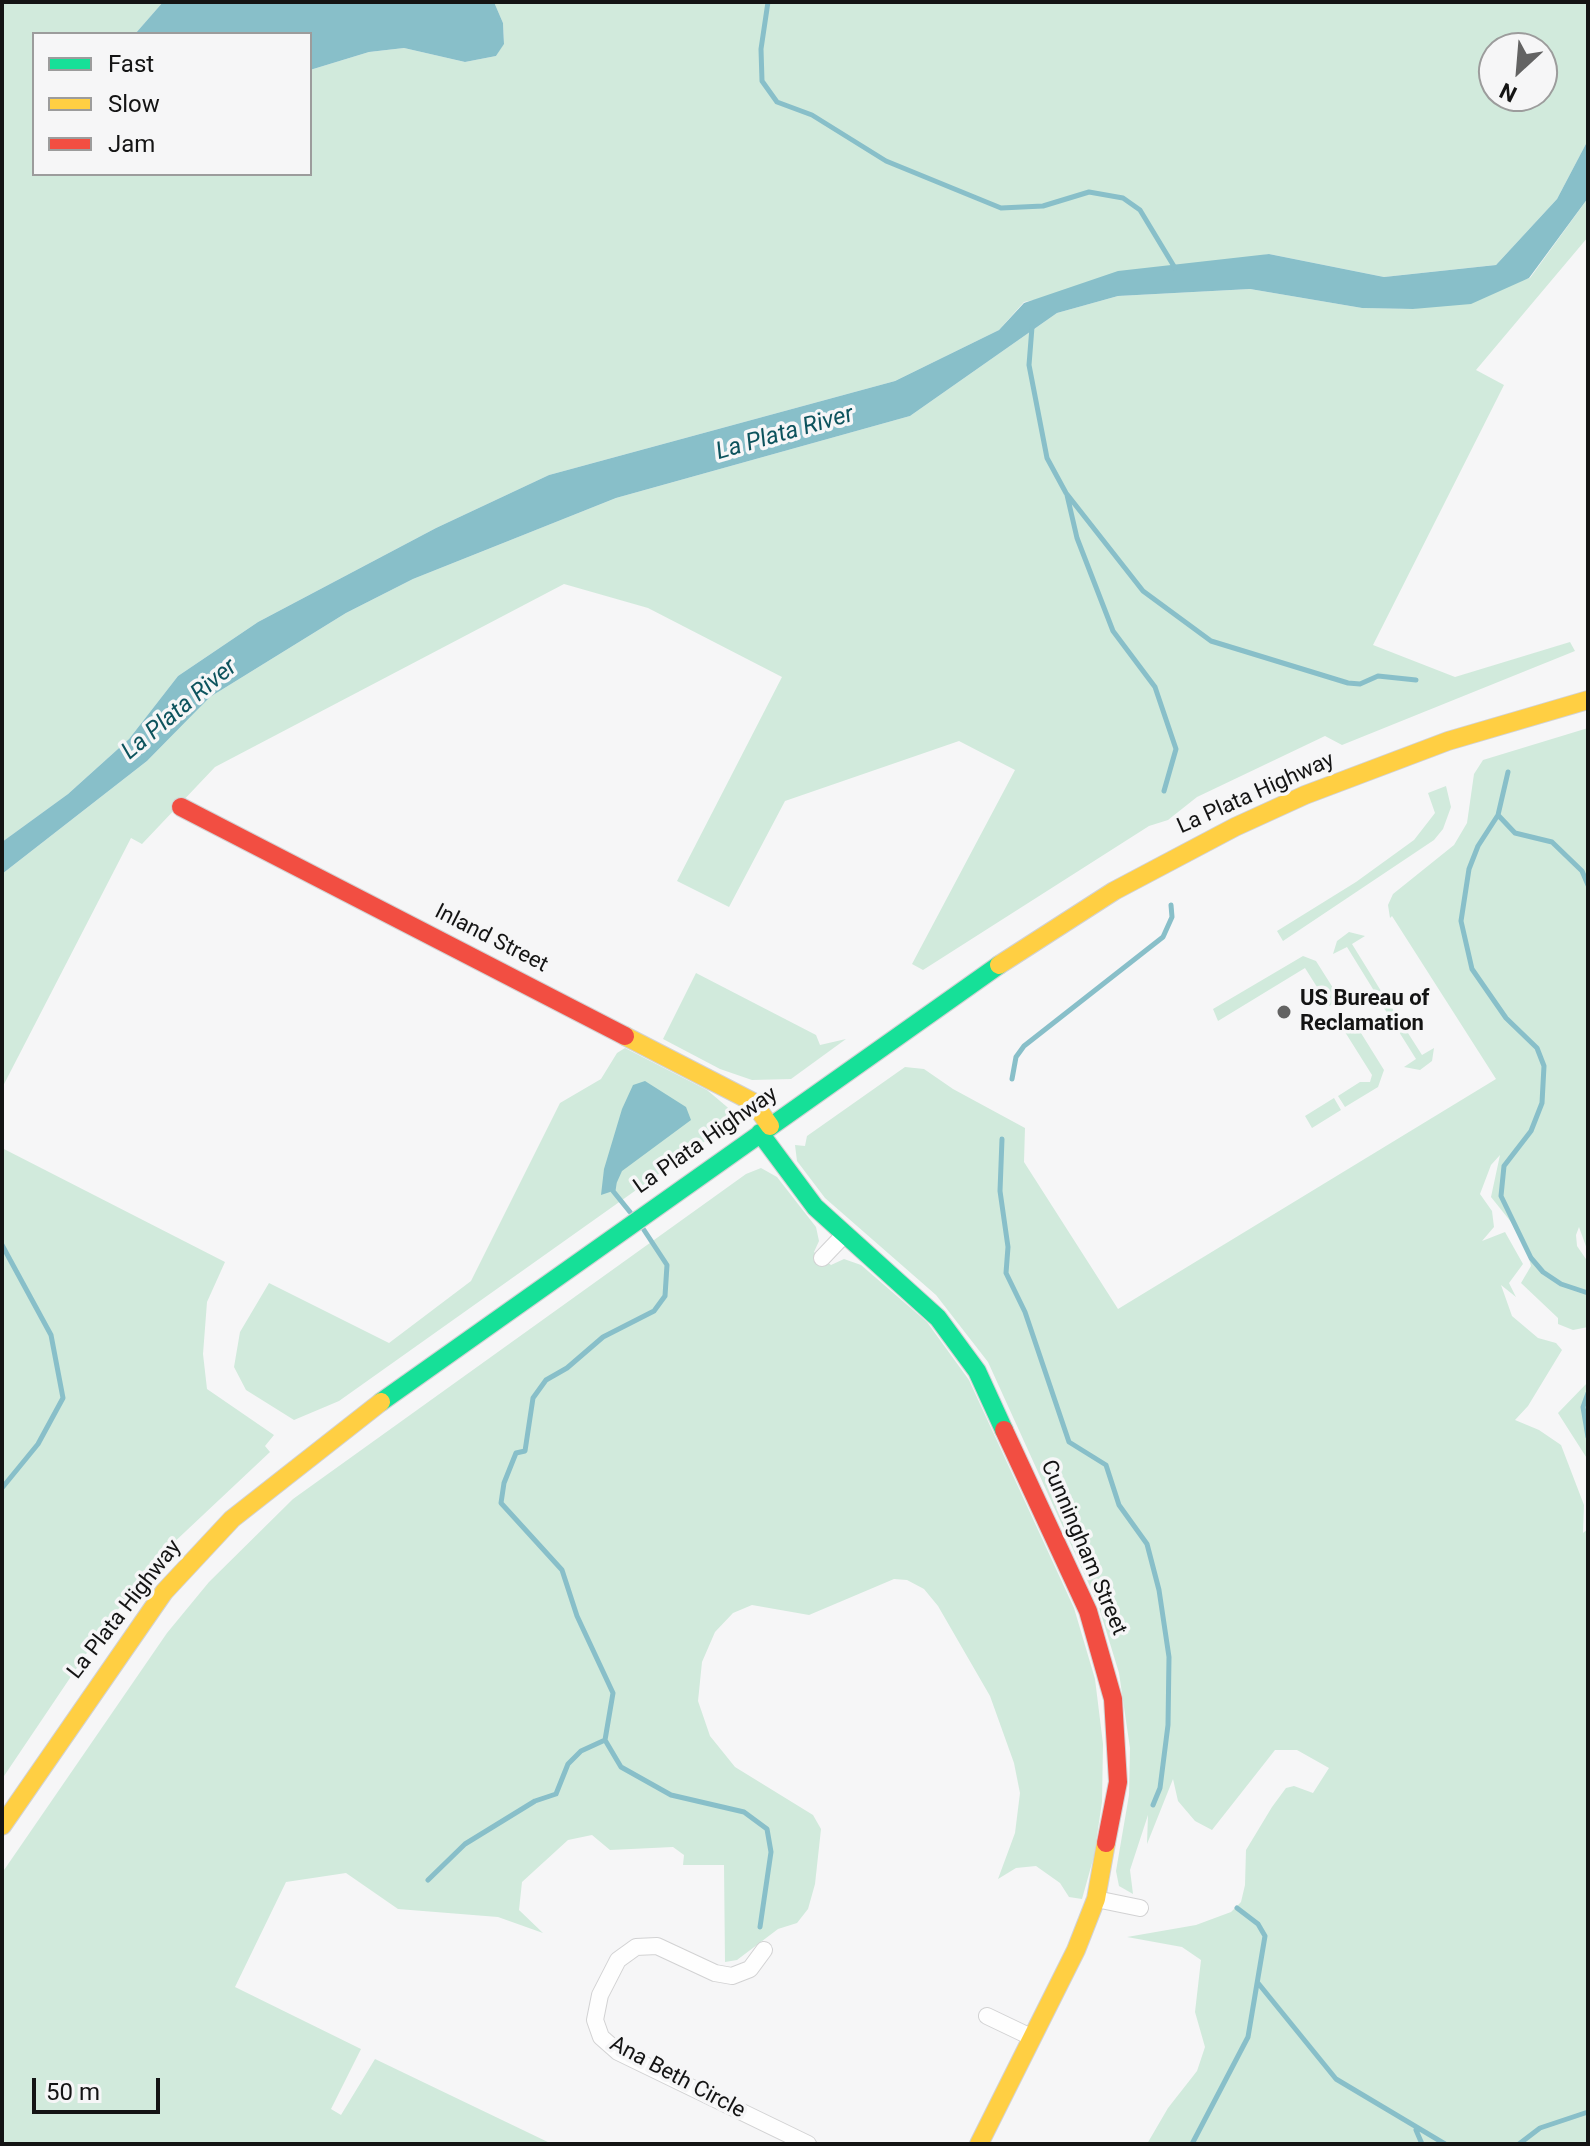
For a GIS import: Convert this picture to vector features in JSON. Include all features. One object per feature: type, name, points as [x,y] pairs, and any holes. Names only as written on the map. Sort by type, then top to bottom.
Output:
[{"type":"main road","name":"La Plata Highway","points":[[2,1826],[135,1628],[194,1557],[232,1519],[329,1439],[765,1129],[1015,953],[1175,857],[1291,801],[1395,760],[1588,700]]},
{"type":"main road","name":"Inland Street","points":[[181,807],[743,1096],[753,1102],[765,1129]]},
{"type":"main road","name":"Cunningham Street","points":[[765,1129],[815,1207],[843,1236],[920,1300],[963,1348],[994,1404],[1088,1611],[1113,1699],[1117,1738],[1116,1809],[1096,1899],[1076,1950],[979,2144]]},
{"type":"street","points":[[822,1258],[843,1236]]},
{"type":"street","points":[[1096,1899],[1140,1908]]},
{"type":"street","name":"Ana Beth Circle","points":[[764,1950],[750,1969],[732,1976],[715,1973],[657,1946],[636,1947],[618,1960],[600,1995],[595,2020],[601,2037],[618,2052],[808,2144]]},
{"type":"street","points":[[987,2016],[1031,2037]]},
{"type":"green space","points":[[2,2],[163,2],[137,32],[32,32],[32,176],[312,176],[312,69],[369,52],[404,48],[465,62],[496,56],[504,43],[503,23],[494,2],[1588,2],[1588,140],[1557,199],[1496,265],[1384,277],[1269,254],[1024,302],[999,330],[895,381],[549,475],[436,528],[258,622],[178,676],[129,739],[68,794],[2,842]]},
{"type":"green space","points":[[1588,198],[1588,237],[1476,370],[1504,385],[1373,645],[1455,677],[1570,642],[1575,651],[1342,745],[1325,736],[1197,797],[1168,820],[1149,826],[923,970],[912,964],[1015,770],[959,741],[785,801],[729,907],[677,881],[782,677],[648,608],[564,584],[215,767],[142,844],[131,838],[2,1088],[2,874],[147,761],[210,697],[346,613],[413,579],[616,498],[910,416],[1057,313],[1118,296],[1250,289],[1362,308],[1413,309],[1530,278]]},
{"type":"green space","points":[[1588,728],[1588,1252],[1579,1227],[1576,1235],[1577,1246],[1588,1262],[1588,1327],[1573,1330],[1558,1324],[1558,1318],[1521,1283],[1531,1266],[1528,1255],[1511,1222],[1491,1197],[1500,1155],[1491,1165],[1480,1194],[1492,1211],[1494,1227],[1482,1241],[1505,1232],[1523,1264],[1509,1283],[1516,1297],[1501,1285],[1512,1316],[1538,1338],[1556,1343],[1562,1350],[1528,1406],[1515,1420],[1539,1430],[1561,1445],[1584,1505],[1583,1533],[1588,1529],[1588,2144],[1147,2144],[1168,2108],[1197,2071],[1205,2047],[1195,2012],[1201,1960],[1182,1947],[1127,1937],[1196,1925],[1231,1912],[1241,1902],[1246,1850],[1272,1807],[1286,1788],[1294,1786],[1313,1793],[1329,1768],[1297,1750],[1275,1750],[1212,1830],[1195,1821],[1178,1801],[1173,1779],[1147,1844],[1148,1815],[1130,1870],[1133,1894],[1119,1886],[1116,1871],[1129,1795],[1130,1748],[1119,1673],[1098,1604],[988,1362],[936,1295],[825,1198],[797,1161],[795,1145],[805,1146],[807,1136],[905,1067],[924,1069],[953,1089],[1025,1128],[1024,1162],[1118,1309],[1496,1079],[1392,916],[1390,918],[1388,905],[1393,894],[1454,845],[1467,823],[1474,774],[1483,760]]},
{"type":"green space","points":[[1446,786],[1451,807],[1443,829],[1434,840],[1283,941],[1277,931],[1356,882],[1414,840],[1435,813],[1428,793]]},
{"type":"green space","points":[[1349,932],[1365,936],[1352,944],[1381,991],[1376,994],[1347,947],[1333,954],[1337,941]]},
{"type":"green space","points":[[1303,956],[1316,961],[1340,999],[1329,1006],[1305,968],[1218,1021],[1213,1009]]},
{"type":"green space","points":[[696,973],[816,1035],[820,1045],[846,1039],[791,1079],[752,1080],[720,1069],[663,1039]]},
{"type":"green space","points":[[1385,997],[1422,1055],[1434,1048],[1432,1061],[1420,1070],[1404,1067],[1416,1059],[1379,1000]]},
{"type":"green space","points":[[1356,1025],[1384,1070],[1378,1087],[1345,1107],[1338,1096],[1360,1082],[1370,1082],[1372,1075],[1345,1032]]},
{"type":"green space","points":[[625,1048],[707,1090],[739,1117],[339,1401],[294,1420],[246,1390],[234,1367],[240,1332],[269,1283],[389,1343],[471,1281],[560,1103],[601,1079],[617,1053]]},
{"type":"green space","points":[[1334,1098],[1341,1110],[1312,1128],[1305,1116]]},
{"type":"green space","points":[[2,1148],[225,1262],[207,1302],[203,1354],[207,1389],[274,1435],[265,1446],[270,1452],[169,1547],[107,1623],[2,1779]]},
{"type":"green space","points":[[761,1168],[777,1177],[816,1227],[819,1241],[814,1252],[831,1265],[844,1259],[861,1265],[927,1322],[969,1380],[1074,1608],[1095,1679],[1103,1744],[1102,1802],[1094,1856],[1082,1899],[1069,1897],[1060,1883],[1036,1866],[1016,1868],[998,1879],[1015,1833],[1020,1793],[1014,1763],[990,1696],[938,1606],[924,1589],[907,1580],[894,1579],[809,1615],[752,1605],[733,1613],[715,1632],[702,1662],[698,1701],[710,1736],[735,1767],[813,1815],[821,1829],[815,1884],[808,1909],[797,1923],[778,1929],[737,1960],[725,1962],[724,1865],[683,1865],[684,1855],[673,1847],[610,1850],[592,1835],[568,1840],[522,1882],[519,1910],[543,1933],[498,1917],[398,1909],[346,1873],[286,1882],[235,1987],[361,2049],[331,2109],[341,2115],[375,2059],[552,2144],[2,2144],[2,1873],[167,1633],[209,1582],[293,1499],[746,1174]]},
{"type":"green space","points":[[1588,1382],[1588,1460],[1558,1413]]},
{"type":"water","points":[[163,2],[494,2],[503,23],[504,44],[496,56],[465,62],[404,48],[369,52],[312,69],[312,32],[137,32]]},
{"type":"water","name":"La Plata River","points":[[1588,140],[1588,198],[1529,278],[1471,304],[1413,309],[1362,308],[1250,289],[1118,296],[1057,313],[910,416],[616,498],[413,579],[346,613],[210,697],[147,761],[2,874],[2,842],[68,794],[129,739],[178,676],[258,622],[436,528],[549,475],[895,381],[999,330],[1024,303],[1118,271],[1269,254],[1384,277],[1496,265],[1557,199]]},
{"type":"water","points":[[645,1081],[686,1107],[691,1120],[622,1171],[613,1191],[601,1195],[604,1169],[622,1109],[633,1085]]},
{"type":"waterway","points":[[768,2],[761,49],[762,81],[777,102],[812,115],[886,161],[1001,208],[1043,206],[1089,192],[1123,198],[1140,210],[1175,268]]},
{"type":"waterway","points":[[1032,327],[1029,365],[1047,458],[1066,493],[1143,591],[1211,641],[1348,683],[1360,684],[1378,676],[1416,680]]},
{"type":"waterway","points":[[1067,495],[1077,538],[1113,631],[1155,687],[1176,749],[1164,791]]},
{"type":"waterway","points":[[1508,772],[1498,815],[1478,846],[1469,869],[1461,921],[1472,969],[1506,1018],[1537,1048],[1544,1066],[1542,1103],[1531,1131],[1504,1166],[1501,1196],[1531,1258],[1543,1272],[1561,1284],[1588,1293]]},
{"type":"waterway","points":[[1498,815],[1515,833],[1552,842],[1582,871],[1588,885]]},
{"type":"waterway","points":[[1012,1079],[1016,1057],[1024,1046],[1163,937],[1172,917],[1171,905]]},
{"type":"waterway","points":[[1002,1139],[1000,1191],[1008,1247],[1006,1273],[1025,1312],[1069,1442],[1106,1465],[1119,1505],[1147,1544],[1159,1590],[1169,1657],[1168,1725],[1160,1788],[1153,1805]]},
{"type":"waterway","points":[[614,1184],[613,1191],[630,1212]]},
{"type":"waterway","points":[[644,1230],[667,1265],[665,1296],[654,1311],[603,1337],[567,1368],[546,1380],[533,1398],[525,1451],[516,1453],[504,1483],[501,1503],[562,1570],[577,1616],[613,1693],[605,1740],[621,1767],[671,1795],[744,1812],[767,1829],[771,1852],[760,1927]]},
{"type":"waterway","points":[[2,1245],[51,1335],[63,1398],[38,1444],[2,1488]]},
{"type":"waterway","points":[[1588,1393],[1583,1407],[1588,1437]]},
{"type":"waterway","points":[[428,1880],[465,1844],[535,1801],[556,1794],[568,1764],[581,1751],[605,1740]]},
{"type":"waterway","points":[[1192,2144],[1248,2037],[1265,1936],[1258,1924],[1237,1908]]},
{"type":"waterway","points":[[1258,1983],[1336,2079],[1445,2144]]},
{"type":"waterway","points":[[1519,2144],[1540,2128],[1588,2112]]},
{"type":"waterway","points":[[1416,2130],[1422,2144]]},
{"type":"traffic: fast","points":[[381,1402],[999,965]]},
{"type":"traffic: fast","points":[[760,1133],[815,1207],[938,1318],[977,1371],[1004,1430]]},
{"type":"traffic: slow","points":[[999,965],[1114,891],[1235,827],[1305,795],[1448,741],[1588,700]]},
{"type":"traffic: slow","points":[[625,1036],[753,1102],[770,1126]]},
{"type":"traffic: slow","points":[[2,1826],[164,1592],[232,1519],[381,1402]]},
{"type":"traffic: slow","points":[[979,2144],[1076,1950],[1096,1899],[1106,1843]]},
{"type":"traffic: jam","points":[[181,807],[625,1036]]},
{"type":"traffic: jam","points":[[1004,1430],[1088,1611],[1113,1699],[1118,1782],[1106,1843]]},
{"type":"place","name":"US Bureau of Reclamation","points":[[1284,1012]]}]
